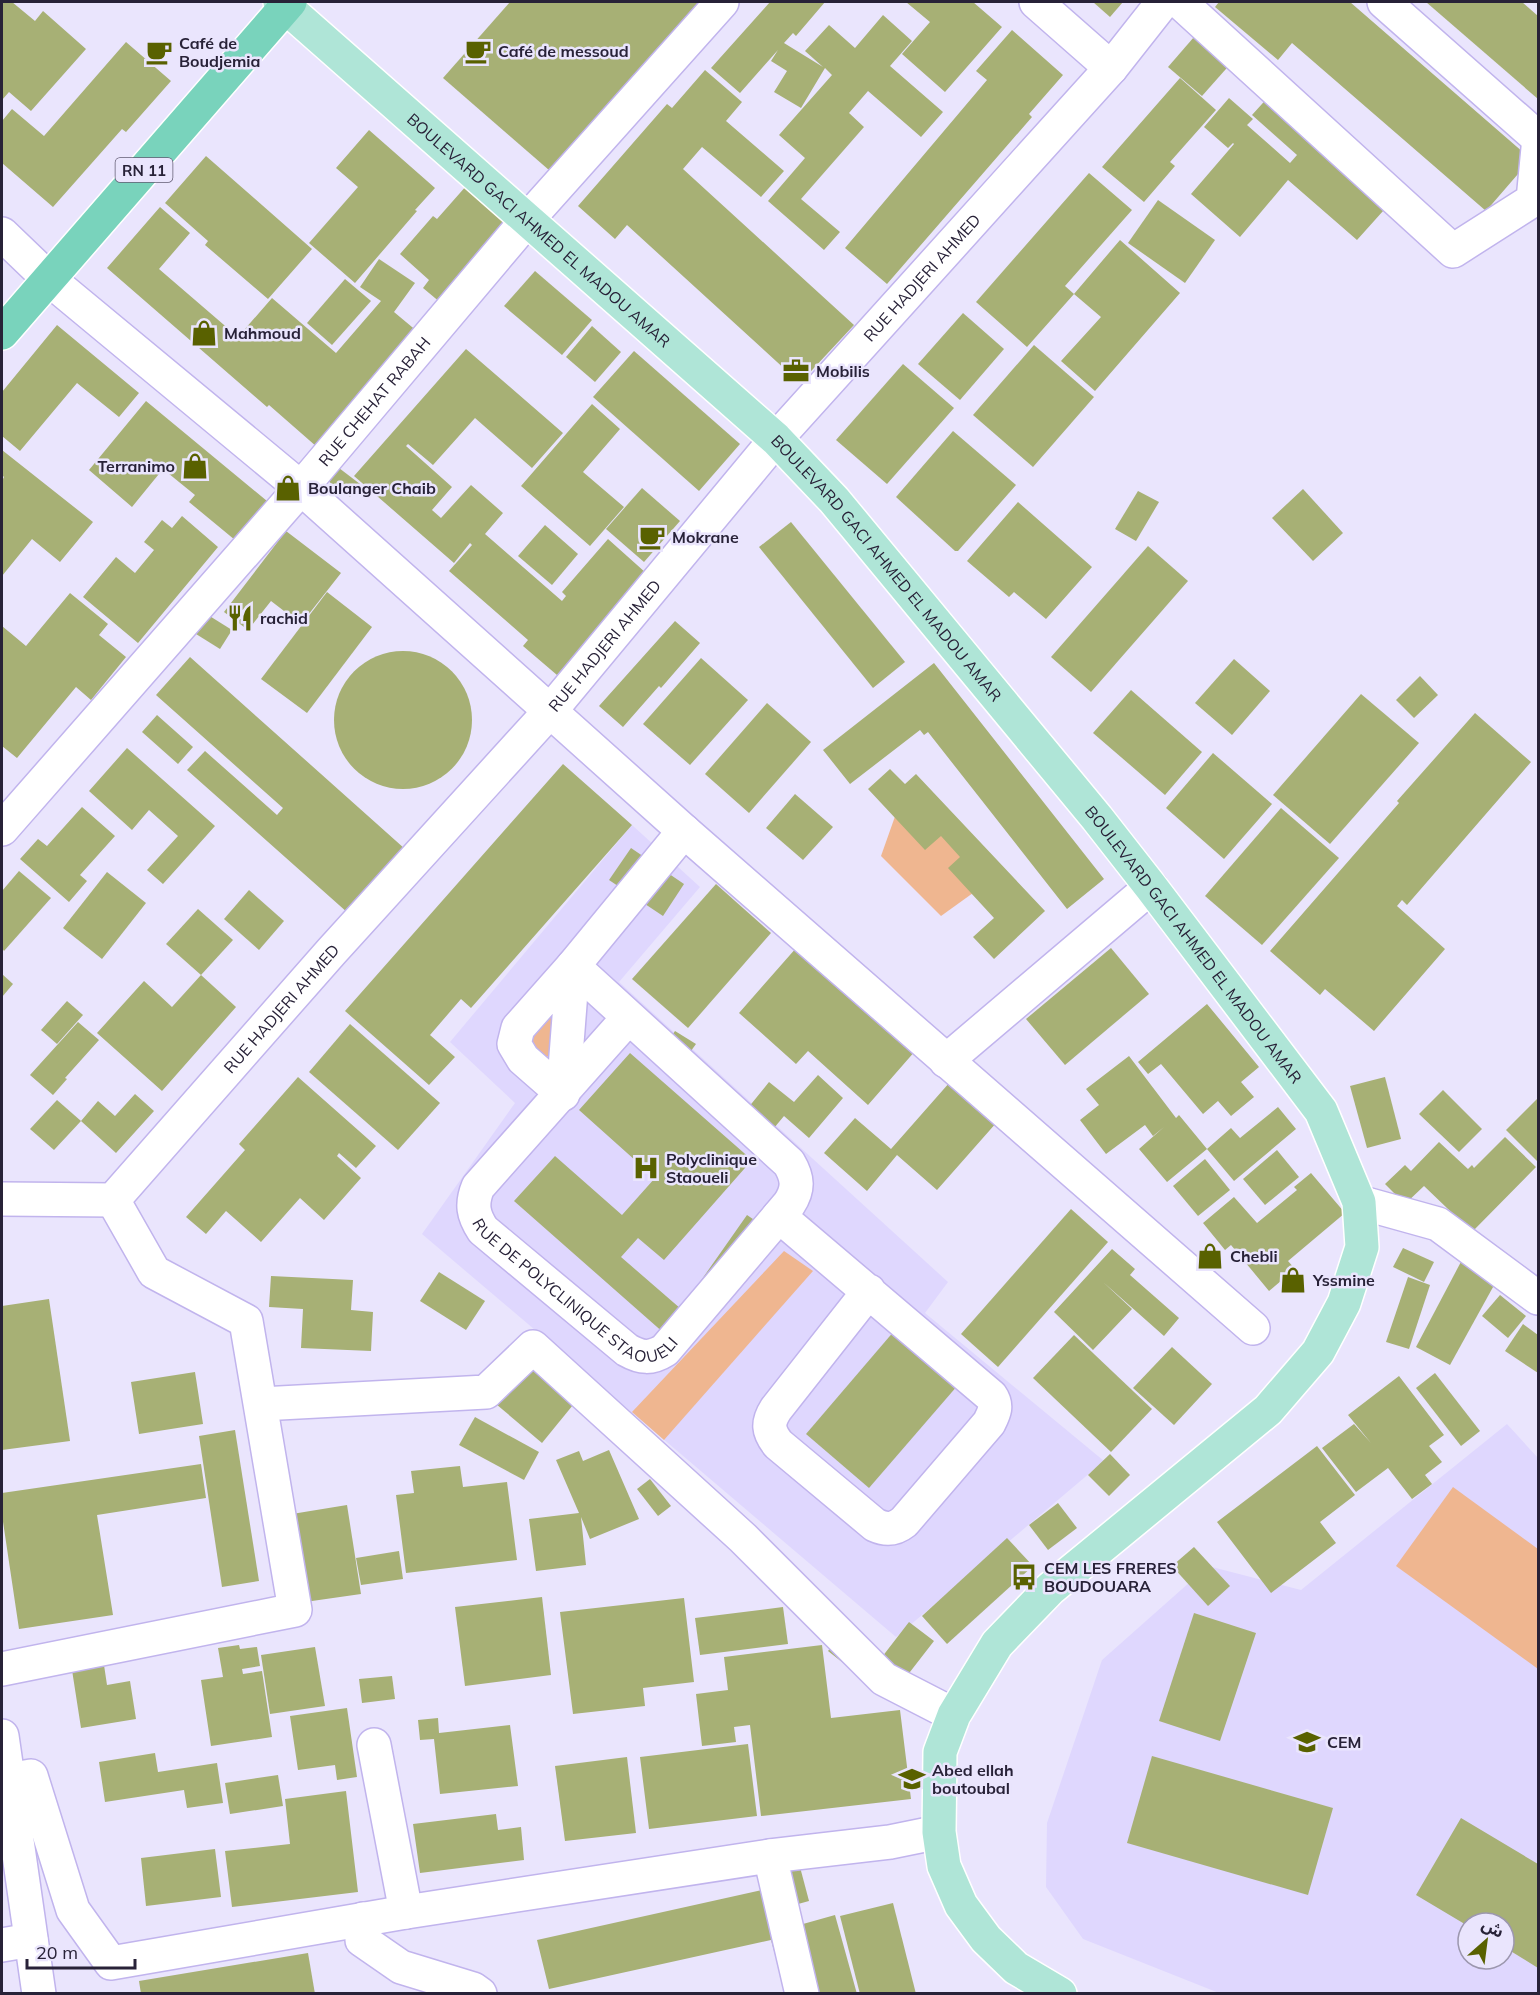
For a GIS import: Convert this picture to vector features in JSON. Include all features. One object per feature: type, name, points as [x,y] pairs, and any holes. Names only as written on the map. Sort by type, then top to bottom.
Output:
[{"type":"highway","name":"RN 11","points":[[2,333],[50,280],[285,3]]},
{"type":"main road","name":"BOULEVARD GACI AHMED EL MADOU AMAR","points":[[285,3],[776,439],[834,500],[1097,818],[1321,1111],[1359,1202],[1362,1247],[1344,1303],[1318,1352],[1268,1410],[1050,1589],[997,1644],[954,1715],[940,1752],[939,1832],[944,1866],[957,1895],[986,1939],[1016,1968],[1060,1994]]},
{"type":"street","name":"RUE CHEHAT RABAH","points":[[2,829],[301,489],[528,219],[722,2]]},
{"type":"street","points":[[1036,2],[1111,68]]},
{"type":"street","name":"RUE HADJERI AHMED","points":[[113,1200],[331,952],[551,710],[776,439],[1111,68],[1163,2]]},
{"type":"street","points":[[1179,2],[1453,251],[1533,200],[1539,148]]},
{"type":"street","points":[[1384,2],[1539,138]]},
{"type":"street","points":[[2,234],[50,280],[301,489],[684,831],[1253,1328]]},
{"type":"street","points":[[562,1094],[523,1059],[514,1044],[519,1028],[684,831]]},
{"type":"street","points":[[946,1060],[1151,887]]},
{"type":"street","points":[[562,1094],[573,966]]},
{"type":"street","name":"RUE DE POLYCLINIQUE STAOUELI","points":[[573,966],[629,1017],[789,1163],[795,1173],[796,1194],[779,1216],[664,1350],[656,1356],[647,1357],[636,1356],[627,1350],[483,1230],[473,1209],[478,1187],[629,1017]]},
{"type":"street","points":[[2,1199],[113,1200],[154,1272],[246,1321],[295,1610],[2,1669]]},
{"type":"street","points":[[1359,1202],[1438,1224],[1539,1298]]},
{"type":"street","points":[[779,1216],[869,1291],[991,1396],[995,1408],[989,1423],[912,1513],[898,1527],[891,1529],[875,1525],[778,1444],[771,1435],[769,1426],[776,1409],[869,1291]]},
{"type":"street","points":[[261,1404],[486,1392],[533,1347],[743,1538],[884,1679],[954,1715]]},
{"type":"street","points":[[374,1745],[406,1912]]},
{"type":"street","points":[[4,1763],[32,1776],[73,1910],[111,1963],[406,1912],[770,1856],[890,1842],[939,1832]]},
{"type":"street","points":[[4,1763],[20,1932],[39,1994]]},
{"type":"street","points":[[770,1856],[802,1994]]},
{"type":"street","points":[[20,1932],[73,1910]]},
{"type":"street","points":[[363,1919],[362,1940],[401,1967],[473,1989],[480,1994]]},
{"type":"shaded area","points":[[898,808],[957,833],[973,893],[941,916],[881,856]]},
{"type":"shaded area","name":"Polyclinique Staoueli","points":[[632,825],[700,887],[619,982],[948,1282],[925,1313],[1104,1461],[896,1637],[422,1234],[515,1103],[450,1042]]},
{"type":"shaded area","points":[[565,990],[557,1057],[536,1056],[519,1039]]},
{"type":"shaded area","points":[[784,1251],[813,1271],[664,1440],[632,1412]]},
{"type":"shaded area","name":"CEM","points":[[1507,1424],[1538,1458],[1538,1993],[1219,1993],[1083,1939],[1046,1887],[1047,1823],[1102,1660],[1208,1566],[1301,1590]]},
{"type":"shaded area","points":[[1453,1487],[1538,1549],[1538,1669],[1396,1566]]},
{"type":"building","points":[[2,2],[12,2],[35,21],[43,11],[86,49],[31,111],[9,92],[2,100]]},
{"type":"building","points":[[510,2],[710,2],[557,177],[443,78]]},
{"type":"building","points":[[770,2],[825,2],[796,36],[793,33],[784,43],[823,67],[805,51],[829,25],[855,48],[883,15],[912,41],[890,66],[943,112],[921,137],[868,91],[849,113],[864,127],[801,199],[840,232],[824,250],[768,201],[805,158],[779,135],[832,75],[825,68],[801,108],[774,92],[787,71],[771,61],[778,50],[740,93],[711,68]]},
{"type":"building","points":[[906,2],[973,2],[1002,27],[945,92],[902,54],[930,22]]},
{"type":"building","points":[[1093,2],[1123,2],[1110,17]]},
{"type":"building","points":[[1219,2],[1350,2],[1531,159],[1486,211],[1292,43],[1278,60],[1215,7]]},
{"type":"building","points":[[1426,2],[1522,2],[1538,16],[1538,99]]},
{"type":"building","points":[[1207,22],[1241,52],[1202,96],[1168,67]]},
{"type":"building","points":[[1012,30],[1063,75],[1029,114],[1032,117],[887,284],[845,248],[987,80],[976,71]]},
{"type":"building","points":[[126,42],[171,81],[126,132],[122,129],[53,207],[2,163],[2,121],[12,109],[44,136]]},
{"type":"building","points":[[705,70],[742,102],[726,121],[784,171],[761,197],[702,147],[683,169],[854,325],[800,383],[627,225],[615,239],[578,206],[667,104],[672,108]]},
{"type":"building","points":[[1180,78],[1216,110],[1170,162],[1175,166],[1144,202],[1102,167]]},
{"type":"building","points":[[1271,94],[1392,201],[1357,240],[1288,180],[1240,237],[1191,194],[1234,144],[1228,148],[1204,127],[1229,98],[1253,119],[1247,125],[1290,163],[1297,155],[1252,115]]},
{"type":"building","points":[[369,130],[435,188],[355,283],[309,243],[358,187],[336,168]]},
{"type":"building","points":[[206,156],[312,249],[268,299],[205,245],[208,241],[165,203]]},
{"type":"building","points":[[1089,173],[1132,210],[1065,286],[1074,294],[1027,347],[976,302]]},
{"type":"building","points":[[467,185],[511,223],[441,303],[423,288],[429,280],[400,254],[433,216],[437,219]]},
{"type":"building","points":[[1158,200],[1215,240],[1185,283],[1128,243]]},
{"type":"building","points":[[160,207],[190,233],[159,269],[238,337],[272,298],[336,353],[381,301],[360,287],[379,259],[415,283],[394,312],[418,332],[317,447],[269,405],[267,407],[107,268]]},
{"type":"building","points":[[1120,240],[1180,293],[1095,391],[1061,361],[1101,317],[1074,294]]},
{"type":"building","points":[[535,271],[592,320],[562,355],[504,306]]},
{"type":"building","points":[[345,279],[371,301],[332,345],[307,323]]},
{"type":"building","points":[[963,313],[1004,349],[960,400],[918,364]]},
{"type":"building","points":[[57,325],[139,393],[119,417],[77,383],[20,451],[2,436],[2,392]]},
{"type":"building","points":[[592,326],[621,352],[595,382],[566,357]]},
{"type":"building","points":[[1034,345],[1094,397],[1033,467],[973,415]]},
{"type":"building","points":[[466,349],[563,433],[532,468],[475,418],[433,465],[408,444],[406,446],[452,487],[432,510],[441,518],[471,485],[503,513],[485,534],[562,601],[566,596],[562,592],[608,539],[646,573],[557,675],[523,646],[528,640],[449,571],[472,545],[470,543],[454,563],[354,476]]},
{"type":"building","points":[[634,351],[740,444],[699,491],[593,397]]},
{"type":"building","points":[[903,364],[954,408],[887,484],[836,440]]},
{"type":"building","points":[[146,401],[267,501],[235,540],[189,502],[195,495],[163,469],[132,507],[89,470]]},
{"type":"building","points":[[592,404],[620,429],[583,472],[624,507],[590,546],[521,486]]},
{"type":"building","points":[[953,431],[1016,485],[958,551],[955,551],[896,497]]},
{"type":"building","points":[[2,450],[93,522],[60,562],[32,539],[2,576],[2,481],[4,477],[2,475]]},
{"type":"building","points":[[339,468],[360,484],[350,497],[328,481]]},
{"type":"building","points":[[642,488],[680,521],[644,562],[606,529]]},
{"type":"building","points":[[1303,489],[1343,533],[1313,561],[1272,518]]},
{"type":"building","points":[[1138,491],[1159,502],[1136,541],[1115,529]]},
{"type":"building","points":[[1018,502],[1092,567],[1046,619],[1014,592],[1009,597],[967,561]]},
{"type":"building","points":[[182,516],[218,547],[138,643],[83,597],[116,557],[135,573],[154,550],[144,542],[162,520],[172,528]]},
{"type":"building","points":[[791,522],[905,662],[873,688],[759,547]]},
{"type":"building","points":[[545,525],[578,554],[552,585],[518,556]]},
{"type":"building","points":[[286,531],[341,573],[301,624],[271,601],[248,630],[224,612]]},
{"type":"building","points":[[1148,546],[1188,581],[1091,692],[1051,657]]},
{"type":"building","points":[[327,592],[372,627],[307,713],[261,679]]},
{"type":"building","points":[[70,593],[108,624],[99,635],[126,657],[91,700],[76,687],[17,758],[2,746],[2,626],[26,646]]},
{"type":"building","points":[[208,615],[232,630],[220,649],[196,634]]},
{"type":"building","points":[[675,621],[700,643],[623,727],[599,706]]},
{"type":"building","points":[[403,651],[429,656],[452,671],[467,694],[472,720],[467,746],[452,769],[429,784],[403,789],[377,784],[354,769],[339,746],[334,720],[339,694],[354,671],[377,656]]},
{"type":"building","points":[[190,657],[405,849],[348,913],[187,770],[205,751],[277,815],[283,808],[156,695]]},
{"type":"building","points":[[701,658],[748,700],[690,765],[643,724]]},
{"type":"building","points":[[1234,659],[1270,691],[1232,735],[1195,703]]},
{"type":"building","points":[[934,663],[1104,879],[1067,909],[928,732],[924,735],[920,730],[850,784],[823,750]]},
{"type":"building","points":[[1420,676],[1438,695],[1414,718],[1396,700]]},
{"type":"building","points":[[1131,690],[1202,752],[1165,795],[1093,733]]},
{"type":"building","points":[[1361,694],[1419,743],[1330,844],[1273,795]]},
{"type":"building","points":[[767,703],[811,742],[749,813],[705,774]]},
{"type":"building","points":[[1475,713],[1531,762],[1407,905],[1402,900],[1397,906],[1445,949],[1374,1031],[1325,989],[1320,995],[1270,951]]},
{"type":"building","points":[[157,715],[193,747],[178,764],[142,732]]},
{"type":"building","points":[[127,748],[215,826],[163,884],[147,870],[178,836],[149,810],[132,830],[89,791]]},
{"type":"building","points":[[1213,753],[1272,804],[1224,859],[1166,808]]},
{"type":"building","points":[[563,764],[632,825],[471,1008],[461,999],[430,1035],[455,1057],[429,1085],[345,1011]]},
{"type":"building","points":[[890,769],[905,784],[916,774],[1045,911],[994,959],[973,937],[994,918],[948,868],[960,857],[941,836],[925,850],[868,789]]},
{"type":"building","points":[[795,794],[833,827],[803,860],[766,828]]},
{"type":"building","points":[[82,807],[115,836],[80,875],[87,881],[69,902],[20,859],[38,839],[47,846]]},
{"type":"building","points":[[1281,808],[1339,858],[1262,945],[1205,896]]},
{"type":"building","points":[[631,848],[684,884],[663,916],[609,880]]},
{"type":"building","points":[[19,871],[51,898],[4,951],[2,948],[2,891]]},
{"type":"building","points":[[107,872],[146,903],[102,959],[63,928]]},
{"type":"building","points":[[716,884],[771,933],[688,1028],[632,979]]},
{"type":"building","points":[[249,890],[284,921],[259,950],[224,919]]},
{"type":"building","points":[[198,909],[233,940],[201,975],[166,944]]},
{"type":"building","points":[[797,947],[916,1050],[868,1105],[808,1051],[796,1064],[739,1013]]},
{"type":"building","points":[[1111,948],[1149,994],[1065,1065],[1026,1019]]},
{"type":"building","points":[[2,974],[13,984],[2,997]]},
{"type":"building","points":[[201,975],[236,1007],[162,1091],[97,1033],[144,981],[172,1007]]},
{"type":"building","points":[[67,1001],[83,1015],[57,1044],[41,1030]]},
{"type":"building","points":[[1207,1004],[1259,1067],[1241,1082],[1254,1097],[1231,1116],[1218,1101],[1203,1114],[1161,1064],[1148,1074],[1138,1062]]},
{"type":"building","points":[[78,1022],[99,1040],[53,1095],[30,1075]]},
{"type":"building","points":[[350,1024],[440,1103],[398,1150],[309,1072]]},
{"type":"building","points":[[675,1031],[696,1044],[683,1062],[663,1049]]},
{"type":"building","points":[[630,1053],[752,1160],[664,1260],[638,1238],[621,1257],[681,1309],[747,1215],[772,1232],[704,1330],[683,1315],[665,1334],[514,1201],[555,1156],[622,1215],[655,1178],[579,1110]]},
{"type":"building","points":[[1129,1056],[1176,1118],[1179,1115],[1207,1149],[1167,1182],[1139,1149],[1164,1127],[1153,1136],[1145,1125],[1106,1154],[1080,1120],[1099,1105],[1086,1089]]},
{"type":"building","points":[[818,1075],[843,1098],[809,1138],[784,1116],[764,1140],[739,1119],[769,1082],[794,1102]]},
{"type":"building","points":[[298,1077],[376,1146],[356,1168],[339,1153],[337,1156],[361,1178],[324,1220],[300,1198],[261,1242],[226,1211],[206,1234],[186,1217],[245,1150],[239,1144]]},
{"type":"building","points":[[1385,1077],[1401,1139],[1367,1148],[1350,1086]]},
{"type":"building","points":[[950,1082],[997,1122],[937,1190],[897,1155],[867,1191],[824,1153],[855,1118],[891,1149]]},
{"type":"building","points":[[1443,1090],[1482,1129],[1459,1152],[1419,1114]]},
{"type":"building","points":[[135,1094],[154,1111],[116,1153],[81,1121],[98,1101],[115,1116]]},
{"type":"building","points":[[1538,1098],[1538,1162],[1506,1130]]},
{"type":"building","points":[[57,1100],[81,1121],[54,1150],[30,1129]]},
{"type":"building","points":[[1278,1107],[1296,1129],[1234,1181],[1207,1149],[1231,1128],[1240,1138]]},
{"type":"building","points":[[1505,1137],[1536,1167],[1472,1232],[1424,1186],[1405,1204],[1385,1184],[1405,1165],[1411,1171],[1439,1142],[1468,1169],[1472,1165],[1474,1168]]},
{"type":"building","points":[[1277,1150],[1299,1177],[1265,1205],[1243,1179]]},
{"type":"building","points":[[1205,1159],[1230,1190],[1198,1216],[1173,1186]]},
{"type":"building","points":[[1311,1173],[1345,1213],[1288,1261],[1295,1269],[1269,1291],[1231,1245],[1225,1250],[1203,1223],[1234,1197],[1257,1223],[1297,1190],[1294,1187]]},
{"type":"building","points":[[1071,1209],[1108,1242],[998,1367],[961,1334]]},
{"type":"building","points":[[1403,1248],[1434,1262],[1424,1282],[1393,1267]]},
{"type":"building","points":[[1112,1249],[1135,1269],[1130,1275],[1179,1318],[1164,1336],[1103,1282],[1132,1309],[1093,1350],[1054,1312]]},
{"type":"building","points":[[1463,1258],[1498,1278],[1450,1365],[1416,1347]]},
{"type":"building","points":[[439,1272],[485,1301],[466,1330],[420,1301]]},
{"type":"building","points":[[271,1276],[353,1280],[351,1310],[373,1312],[371,1351],[301,1348],[303,1309],[269,1307]]},
{"type":"building","points":[[1408,1277],[1430,1285],[1409,1349],[1386,1342]]},
{"type":"building","points":[[1500,1295],[1526,1316],[1508,1338],[1482,1316]]},
{"type":"building","points":[[49,1299],[70,1441],[2,1450],[2,1306]]},
{"type":"building","points":[[1523,1324],[1538,1335],[1538,1373],[1505,1351]]},
{"type":"building","points":[[895,1330],[958,1385],[869,1488],[806,1434]]},
{"type":"building","points":[[1074,1335],[1152,1409],[1111,1452],[1033,1378]]},
{"type":"building","points":[[1172,1347],[1212,1384],[1174,1425],[1133,1388]]},
{"type":"building","points":[[531,1361],[577,1400],[542,1443],[496,1404]]},
{"type":"building","points":[[195,1372],[203,1424],[139,1434],[131,1382]]},
{"type":"building","points":[[1435,1373],[1480,1431],[1461,1446],[1416,1388]]},
{"type":"building","points":[[1399,1376],[1444,1435],[1429,1446],[1442,1462],[1425,1475],[1432,1484],[1412,1499],[1388,1468],[1356,1492],[1322,1448],[1354,1424],[1371,1443],[1348,1415]]},
{"type":"building","points":[[475,1417],[539,1452],[524,1480],[459,1445]]},
{"type":"building","points":[[235,1430],[259,1581],[222,1587],[199,1436]]},
{"type":"building","points":[[1317,1446],[1355,1495],[1320,1522],[1336,1543],[1271,1593],[1217,1522]]},
{"type":"building","points":[[609,1450],[639,1519],[590,1539],[581,1517],[586,1565],[536,1571],[529,1519],[579,1513],[556,1460],[579,1451],[583,1461]]},
{"type":"building","points":[[1110,1454],[1130,1475],[1109,1496],[1088,1475]]},
{"type":"building","points":[[201,1464],[206,1498],[97,1515],[113,1615],[19,1629],[2,1515],[2,1493]]},
{"type":"building","points":[[460,1466],[463,1487],[507,1482],[517,1560],[406,1573],[396,1495],[414,1493],[411,1471]]},
{"type":"building","points":[[650,1479],[671,1506],[658,1516],[637,1489]]},
{"type":"building","points":[[1058,1503],[1077,1528],[1048,1550],[1029,1525]]},
{"type":"building","points":[[347,1505],[361,1594],[305,1602],[292,1514]]},
{"type":"building","points":[[1007,1538],[1033,1566],[947,1644],[922,1616]]},
{"type":"building","points":[[1194,1547],[1230,1586],[1208,1606],[1172,1566]]},
{"type":"building","points":[[399,1551],[403,1579],[361,1585],[356,1558]]},
{"type":"building","points":[[542,1597],[551,1675],[465,1686],[455,1607]]},
{"type":"building","points":[[684,1598],[694,1682],[643,1688],[645,1706],[573,1714],[560,1612]]},
{"type":"building","points":[[783,1607],[788,1644],[700,1655],[695,1618]]},
{"type":"building","points":[[1194,1613],[1256,1633],[1220,1741],[1159,1721]]},
{"type":"building","points":[[909,1622],[934,1641],[889,1699],[828,1651],[846,1628],[882,1657]]},
{"type":"building","points":[[239,1645],[240,1649],[257,1647],[260,1666],[242,1669],[243,1674],[262,1671],[272,1737],[211,1746],[201,1680],[223,1677],[218,1648]]},
{"type":"building","points":[[822,1645],[831,1718],[900,1710],[911,1799],[761,1816],[750,1725],[734,1727],[736,1742],[702,1746],[696,1694],[728,1690],[724,1657]]},
{"type":"building","points":[[315,1647],[325,1706],[270,1714],[261,1655]]},
{"type":"building","points":[[104,1665],[107,1685],[130,1681],[136,1719],[81,1728],[72,1670]]},
{"type":"building","points":[[392,1676],[395,1699],[362,1703],[359,1679]]},
{"type":"building","points":[[347,1708],[357,1777],[337,1780],[335,1765],[298,1770],[290,1716]]},
{"type":"building","points":[[438,1718],[439,1733],[510,1725],[518,1786],[440,1794],[434,1739],[420,1740],[418,1720]]},
{"type":"building","points":[[748,1744],[757,1816],[649,1829],[640,1757]]},
{"type":"building","points":[[155,1753],[158,1772],[217,1763],[223,1803],[187,1808],[184,1790],[105,1802],[99,1762]]},
{"type":"building","points":[[1152,1756],[1333,1808],[1308,1895],[1127,1843]]},
{"type":"building","points":[[627,1757],[636,1833],[565,1841],[555,1766]]},
{"type":"building","points":[[278,1775],[283,1806],[230,1814],[225,1783]]},
{"type":"building","points":[[346,1791],[358,1892],[232,1907],[225,1851],[290,1844],[285,1799]]},
{"type":"building","points":[[496,1814],[498,1830],[521,1827],[524,1860],[420,1873],[413,1824]]},
{"type":"building","points":[[1461,1818],[1538,1864],[1538,1968],[1516,1954],[1516,1911],[1456,1911],[1456,1919],[1416,1895]]},
{"type":"building","points":[[215,1849],[221,1897],[146,1906],[141,1858]]},
{"type":"building","points":[[800,1867],[809,1901],[780,1909],[770,1875]]},
{"type":"building","points":[[762,1890],[771,1933],[835,1915],[857,1994],[786,1994],[771,1940],[549,1989],[537,1940]]},
{"type":"building","points":[[893,1903],[916,1994],[860,1994],[840,1916]]},
{"type":"building","points":[[308,1953],[315,1994],[141,1994],[139,1981]]},
{"type":"place","name":"Café de messoud","points":[[478,51]]},
{"type":"place","name":"Café de Boudjemia","points":[[159,52]]},
{"type":"place","name":"Mahmoud","points":[[204,333]]},
{"type":"place","name":"Mobilis","points":[[796,371]]},
{"type":"place","name":"Terranimo","points":[[195,466]]},
{"type":"place","name":"Boulanger Chaib","points":[[288,488]]},
{"type":"place","name":"Mokrane","points":[[652,537]]},
{"type":"place","name":"rachid","points":[[240,618]]},
{"type":"place","name":"Polyclinique Staoueli","points":[[646,1168]]},
{"type":"place","name":"Chebli","points":[[1210,1256]]},
{"type":"place","name":"Yssmine","points":[[1293,1280]]},
{"type":"place","name":"CEM LES FRERES BOUDOUARA","points":[[1024,1577]]},
{"type":"place","name":"CEM","points":[[1307,1742]]},
{"type":"place","name":"Abed ellah boutoubal","points":[[912,1779]]}]
